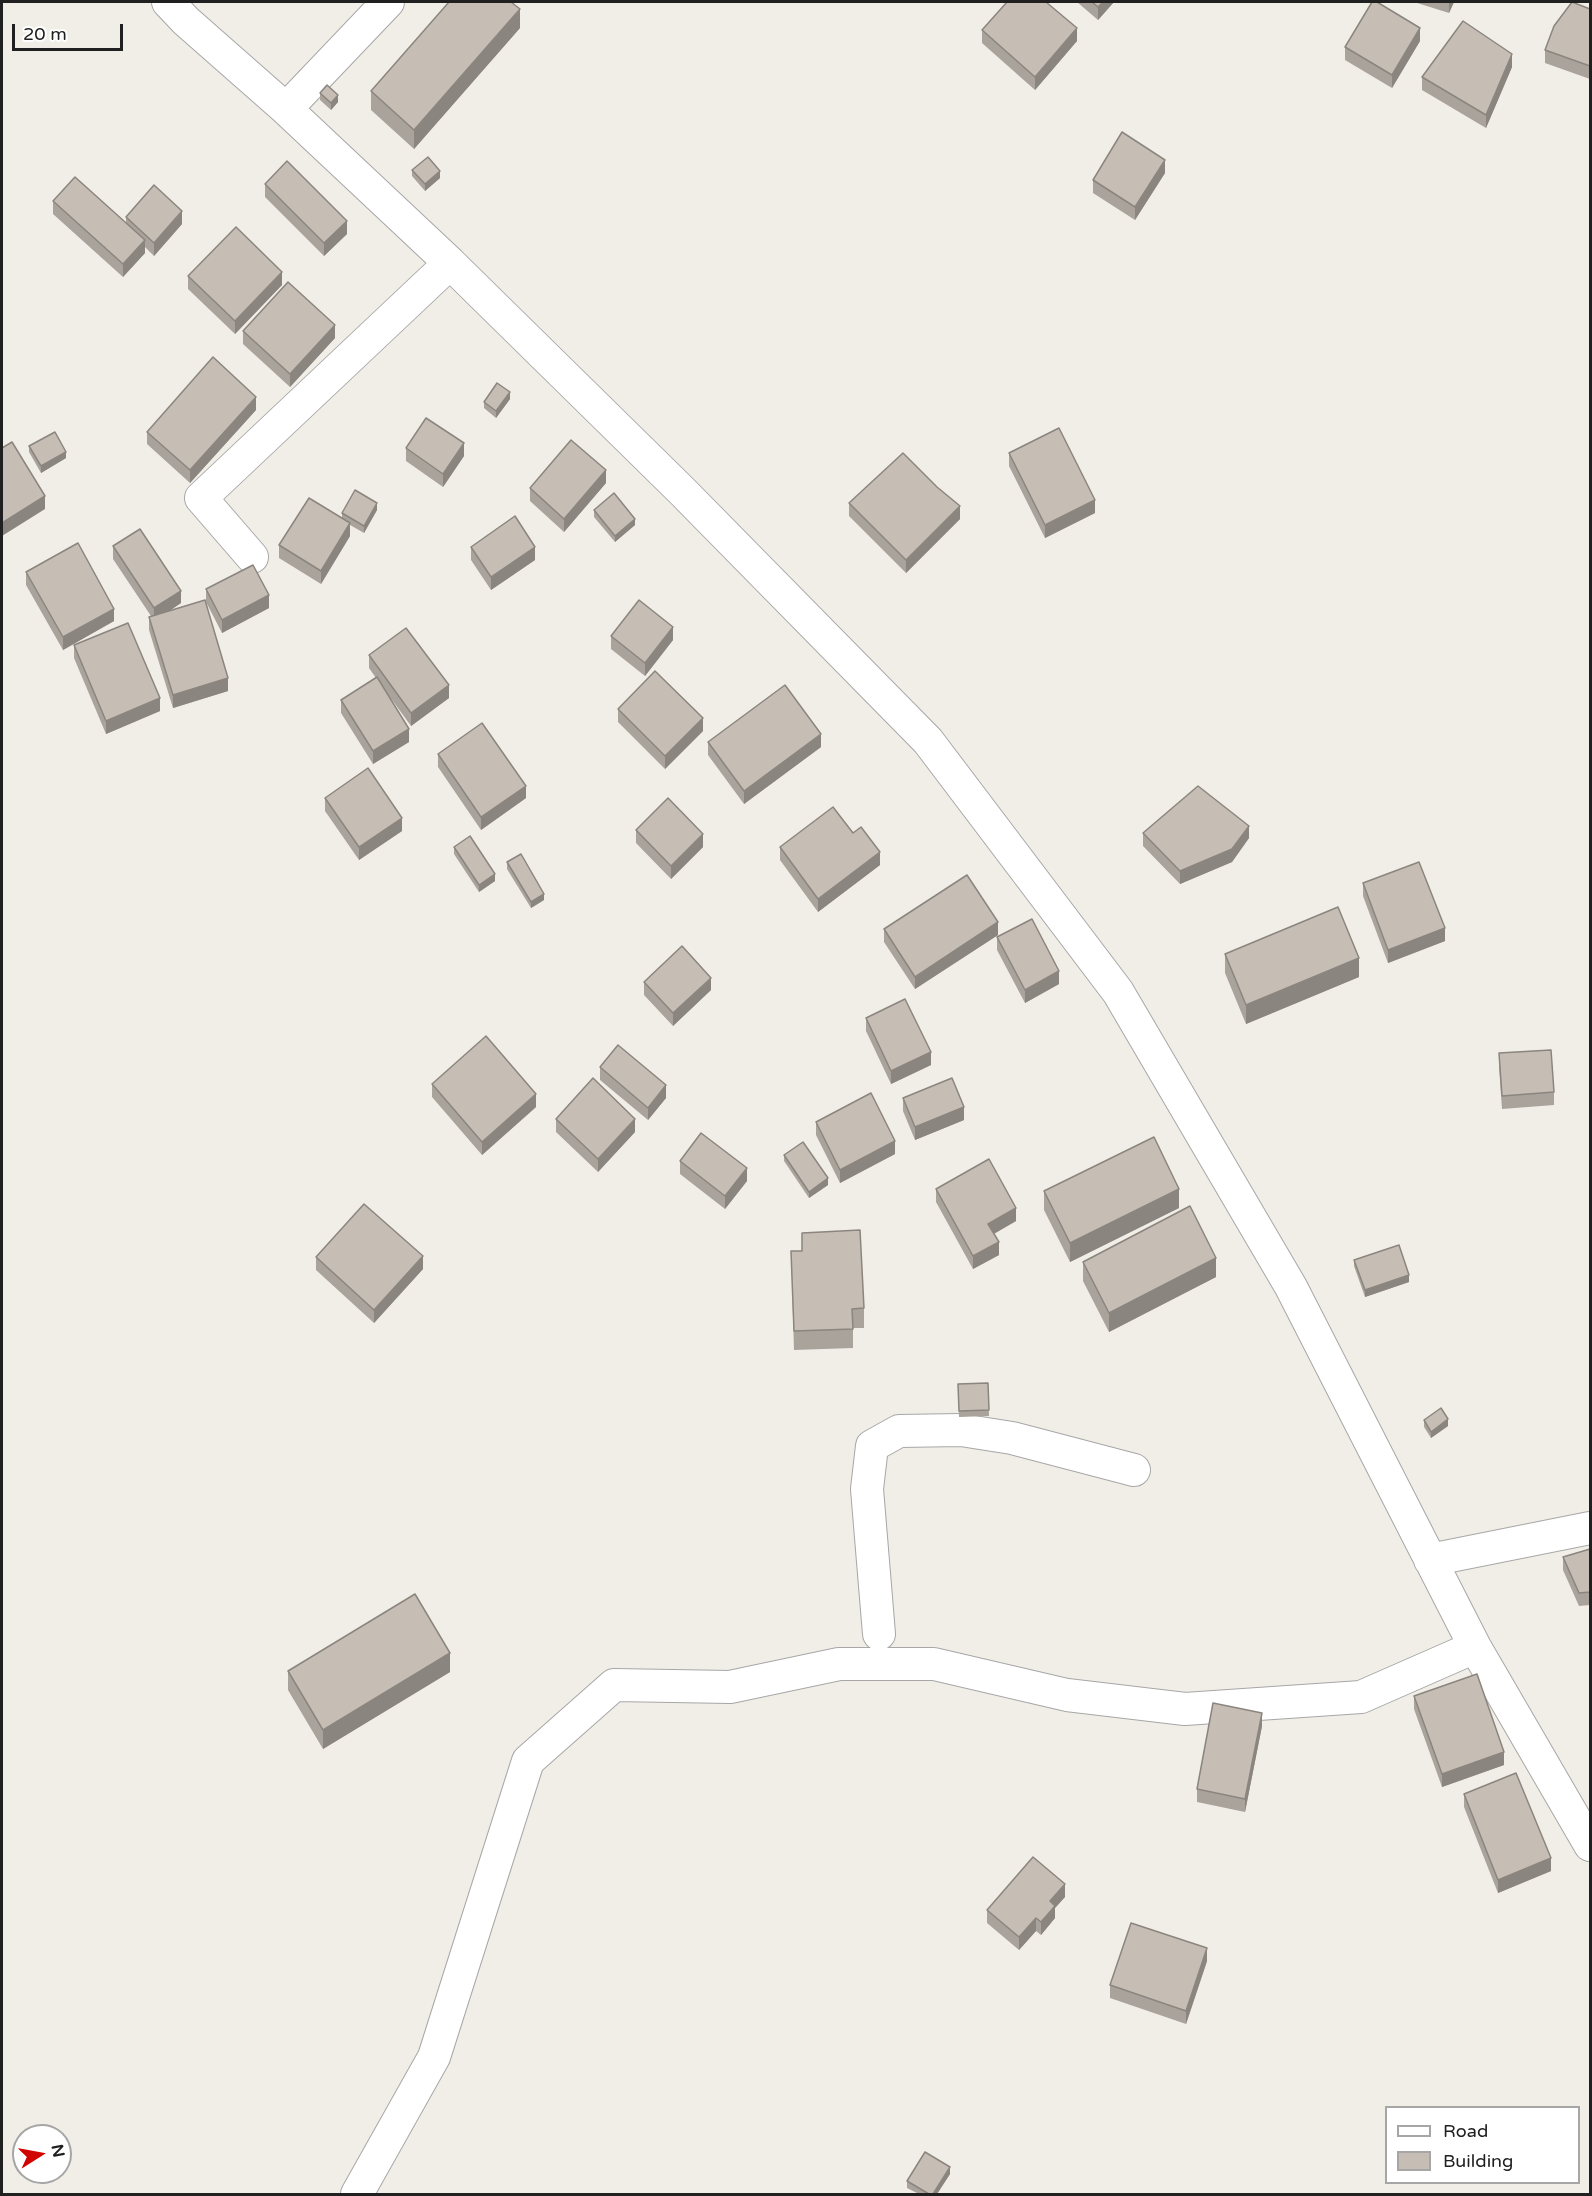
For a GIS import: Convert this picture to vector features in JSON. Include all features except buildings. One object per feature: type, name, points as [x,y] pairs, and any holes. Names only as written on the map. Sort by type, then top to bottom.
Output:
[{"type":"street","points":[[168,2],[450,263],[682,491],[928,741],[1118,992],[1291,1287],[1475,1647],[1590,1845]]},
{"type":"street","points":[[286,109],[388,2]]},
{"type":"street","points":[[252,557],[201,498],[450,263]]},
{"type":"street","points":[[879,1634],[867,1489],[872,1446],[899,1431],[962,1430],[1012,1438],[1134,1470]]},
{"type":"street","points":[[1430,1560],[1590,1528]]},
{"type":"street","points":[[357,2194],[434,2057],[528,1761],[614,1685],[730,1687],[839,1664],[934,1664],[1067,1695],[1185,1709],[1361,1697],[1475,1647]]}]
